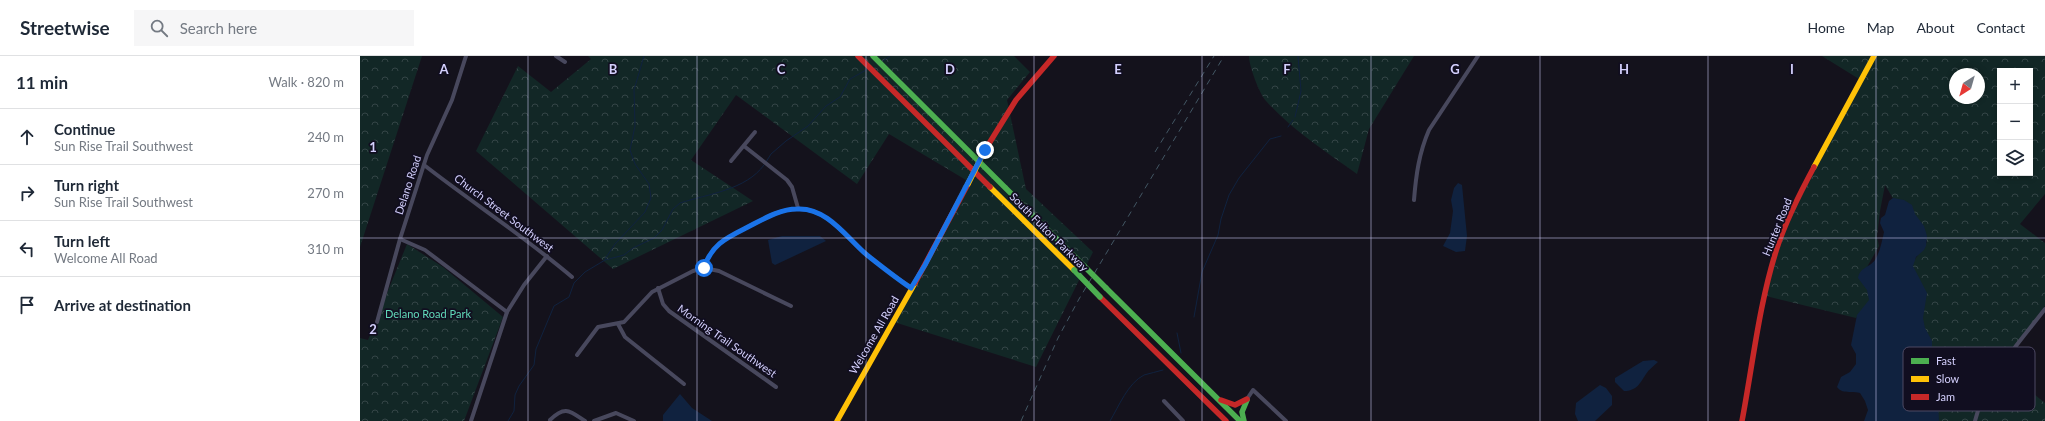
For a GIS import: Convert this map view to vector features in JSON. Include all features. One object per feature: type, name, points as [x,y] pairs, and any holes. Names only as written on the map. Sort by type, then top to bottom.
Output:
[{"type":"main road","name":"South Fulton Parkway","points":[[858,56],[1226,421]]},
{"type":"main road","name":"South Fulton Parkway","points":[[873,56],[1240,421]]},
{"type":"main road","name":"Welcome All Road","points":[[837,421],[1001,122],[1022,91],[1054,56]]},
{"type":"main road","name":"Hunter Road","points":[[1742,421],[1763,297],[1779,244],[1802,192],[1852,101],[1874,56]]},
{"type":"main road","points":[[1213,394],[1232,404],[1239,404],[1247,399]]},
{"type":"main road","points":[[1244,421],[1242,412],[1247,399]]},
{"type":"main road","points":[[1216,411],[1220,421]]},
{"type":"street","name":"Delano Road","points":[[377,322],[400,239],[424,165],[452,100],[466,56]]},
{"type":"street","points":[[556,56],[565,62]]},
{"type":"street","points":[[1414,200],[1417,169],[1423,144],[1429,130],[1478,56]]},
{"type":"street","points":[[731,161],[754,132]]},
{"type":"street","points":[[744,146],[787,180],[792,187],[798,208]]},
{"type":"street","name":"Church Street Southwest","points":[[424,165],[547,256],[572,277]]},
{"type":"street","points":[[704,268],[711,251],[724,238],[777,213],[798,208],[824,216],[867,255],[911,288]]},
{"type":"street","points":[[400,239],[425,250],[507,312]]},
{"type":"street","points":[[471,421],[507,312],[530,277],[547,256]]},
{"type":"street","points":[[577,355],[598,327],[624,322],[646,297],[658,288],[693,271],[704,268],[719,271],[791,306]]},
{"type":"street","name":"Morning Trail Southwest","points":[[658,288],[663,304],[669,311],[776,387]]},
{"type":"street","points":[[2017,347],[2045,309]]},
{"type":"street","points":[[618,324],[625,336],[684,384]]},
{"type":"street","points":[[1247,399],[1253,390],[1286,421]]},
{"type":"street","points":[[1164,401],[1184,421]]},
{"type":"street","points":[[550,420],[558,412],[566,410],[571,411],[585,421]]},
{"type":"street","points":[[1975,421],[1978,411]]},
{"type":"street","points":[[594,421],[616,413],[634,421]]},
{"type":"green space","points":[[360,56],[422,56],[360,247]]},
{"type":"green space","points":[[588,56],[1014,56],[1030,72],[1007,100],[1026,189],[1093,252],[1036,367],[894,322],[966,180],[889,134],[857,184],[736,95],[691,160],[753,201],[613,269],[476,151],[518,66],[551,92],[591,59]]},
{"type":"green space","points":[[1249,56],[1414,56],[1369,129],[1357,174],[1321,149],[1276,112],[1260,92]]},
{"type":"green space","points":[[1822,56],[2045,56],[2045,194],[2020,224],[2045,243],[2045,306],[2015,347],[1921,347],[1909,268],[1927,242],[1903,215],[1885,185],[1877,237],[1879,246],[1863,274],[1871,301],[1856,318],[1762,295],[1790,217],[1859,79]]},
{"type":"green space","name":"Delano Road Park","points":[[407,244],[443,267],[503,317],[464,421],[360,421],[360,338],[368,340]]},
{"type":"green space","points":[[2035,395],[2045,403],[2045,421],[1939,421],[1936,411],[2035,411]]},
{"type":"water","points":[[1458,183],[1462,185],[1467,236],[1465,251],[1456,252],[1443,246],[1450,233],[1453,211],[1451,200],[1454,188]]},
{"type":"water","points":[[1893,198],[1904,200],[1912,205],[1915,214],[1924,226],[1927,236],[1926,246],[1924,250],[1916,257],[1913,266],[1927,293],[1923,318],[1925,328],[1932,341],[1932,346],[1903,347],[1903,411],[1938,411],[1939,421],[1864,421],[1868,410],[1860,393],[1845,392],[1837,387],[1841,377],[1850,372],[1856,364],[1856,354],[1851,345],[1857,315],[1869,300],[1867,290],[1858,278],[1859,274],[1863,270],[1873,263],[1878,254],[1884,232],[1880,223],[1881,218],[1885,215],[1889,201]]},
{"type":"water","points":[[782,236],[820,236],[826,241],[775,265],[772,263],[768,240]]},
{"type":"water","points":[[1654,360],[1658,362],[1632,390],[1624,391],[1615,382],[1615,378],[1643,361]]},
{"type":"water","points":[[1600,385],[1606,388],[1612,396],[1612,405],[1595,421],[1578,421],[1575,414],[1576,403]]},
{"type":"water","points":[[680,394],[692,408],[712,421],[663,421],[663,415]]},
{"type":"waterway","points":[[605,259],[615,244],[645,212],[651,198],[649,184],[635,164],[630,150],[635,126],[634,90],[644,56]]},
{"type":"waterway","points":[[883,61],[890,56]]},
{"type":"waterway","points":[[1295,117],[1301,91],[1298,56]]},
{"type":"waterway","points":[[766,162],[771,154],[786,141],[808,126],[826,106],[840,97],[850,79],[868,69]]},
{"type":"waterway","points":[[1288,127],[1293,120]]},
{"type":"waterway","points":[[1194,317],[1202,272],[1218,235],[1221,219],[1229,195],[1239,178],[1270,139],[1281,136]]},
{"type":"waterway","points":[[508,421],[514,411],[515,395],[519,386],[534,365],[536,349],[554,306],[569,297],[574,283],[585,272],[605,260],[624,255],[633,248],[654,238],[662,230],[673,209],[680,203],[737,186],[747,180],[764,165]]},
{"type":"waterway","points":[[1177,333],[1181,353]]},
{"type":"waterway","points":[[1110,421],[1124,395],[1133,383],[1144,375],[1163,370]]},
{"type":"railway","points":[[1155,152],[1214,56]]},
{"type":"railway","points":[[1021,421],[1058,338],[1079,299],[1224,56]]},
{"type":"traffic: fast","points":[[873,56],[1084,266]]},
{"type":"traffic: fast","points":[[1084,266],[1106,288]]},
{"type":"traffic: fast","points":[[1074,270],[1100,297]]},
{"type":"traffic: fast","points":[[1106,288],[1240,421]]},
{"type":"traffic: fast","points":[[1244,421],[1242,412],[1247,400]]},
{"type":"traffic: slow","points":[[1814,167],[1874,56]]},
{"type":"traffic: slow","points":[[968,184],[985,150]]},
{"type":"traffic: slow","points":[[990,187],[1074,270]]},
{"type":"traffic: slow","points":[[837,421],[915,283]]},
{"type":"traffic: jam","points":[[858,56],[990,187]]},
{"type":"traffic: jam","points":[[985,150],[1016,100],[1054,56]]},
{"type":"traffic: jam","points":[[1742,421],[1765,290],[1777,248],[1785,227],[1814,167]]},
{"type":"traffic: jam","points":[[915,283],[968,184]]},
{"type":"traffic: jam","points":[[1100,297],[1226,421]]},
{"type":"traffic: jam","points":[[1221,400],[1235,405],[1247,399]]},
{"type":"route","points":[[704,268],[711,251],[724,238],[777,213],[798,208],[820,214],[830,221],[867,255],[911,288],[925,265],[985,150]]}]
